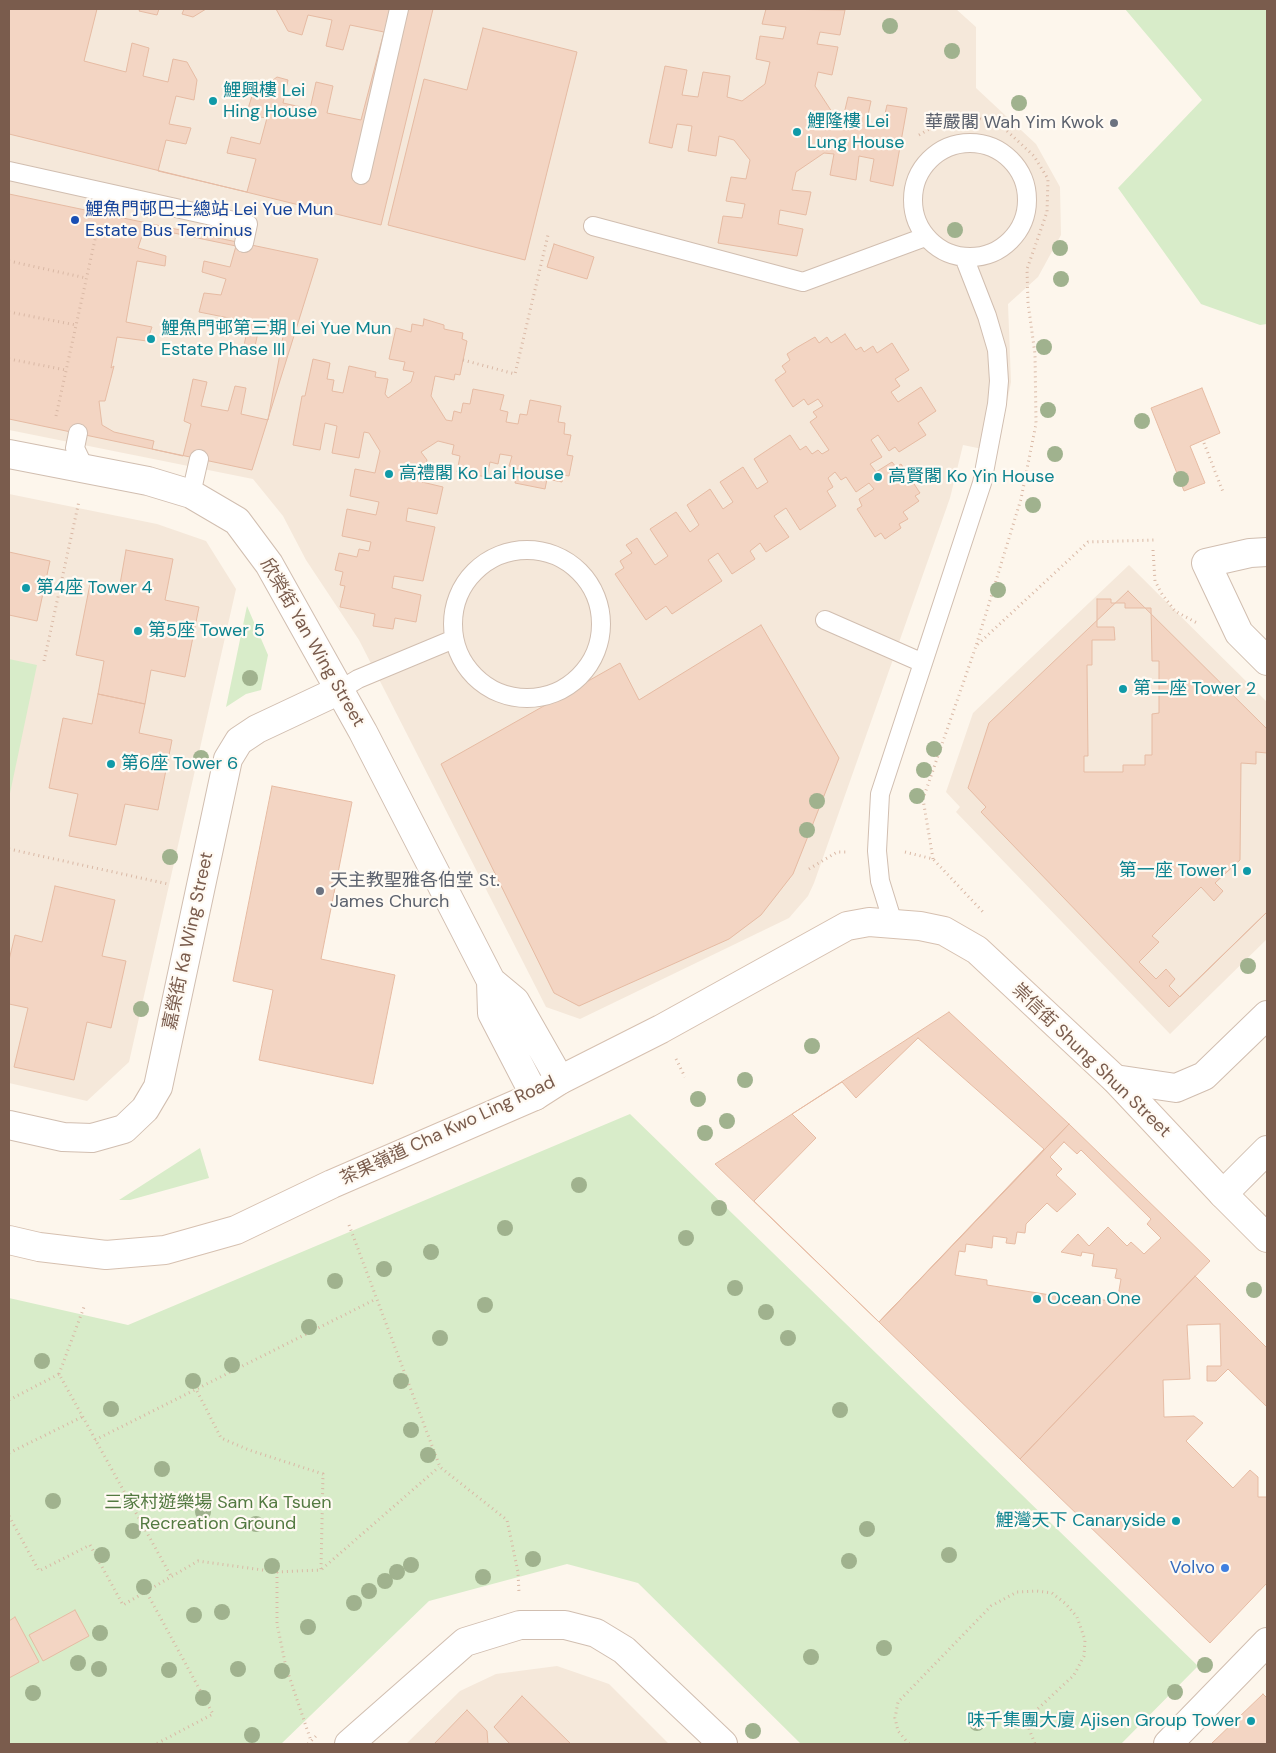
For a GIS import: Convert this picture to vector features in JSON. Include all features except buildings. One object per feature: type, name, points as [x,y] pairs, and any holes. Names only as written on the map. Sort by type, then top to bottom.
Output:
[{"type":"street","name":"欣榮街 Yan Wing Street","points":[[9,454],[148,481],[191,494],[237,521],[269,564],[340,690],[491,981],[515,1001],[560,1080]]},
{"type":"street","points":[[1267,552],[1250,553],[1206,563],[1239,633],[1267,662]]},
{"type":"street","name":"嘉榮街 Ka Wing Street","points":[[9,1125],[63,1137],[92,1138],[124,1129],[145,1109],[158,1087],[228,759],[239,742],[257,728],[340,690]]},
{"type":"street","name":"茶果嶺道 Cha Kwo Ling Road","points":[[9,1240],[39,1247],[106,1255],[164,1250],[236,1230],[332,1184],[534,1096],[560,1080],[661,1029],[847,926],[868,922],[892,924]]},
{"type":"street","name":"崇信街 Shung Shun Street","points":[[892,924],[944,931],[977,950],[1116,1079],[1223,1194],[1267,1238]]},
{"type":"street","name":"欣榮街 Yan Wing Street","points":[[491,981],[492,1013],[534,1096]]},
{"type":"street","points":[[1116,1079],[1176,1088],[1204,1076],[1267,1015]]},
{"type":"street","points":[[1223,1194],[1267,1150]]},
{"type":"street","points":[[349,1744],[465,1642],[520,1625],[565,1625],[596,1633],[624,1650],[723,1744]]},
{"type":"street","points":[[1168,1744],[1267,1642]]},
{"type":"lane","points":[[361,175],[399,9]]},
{"type":"lane","points":[[978,142],[997,148],[1013,160],[1023,177],[1028,196],[1026,216],[1018,233],[1004,247],[986,256],[964,257],[953,255],[938,248],[926,237],[916,220],[912,200],[916,181],[925,164],[940,151],[958,143],[978,142]]},
{"type":"lane","points":[[9,171],[248,224],[244,243]]},
{"type":"lane","points":[[593,226],[803,282],[926,237]]},
{"type":"lane","points":[[892,924],[880,881],[876,850],[880,794],[982,483],[997,404],[999,381],[997,350],[987,316],[964,257]]},
{"type":"lane","points":[[78,434],[75,448],[85,469]]},
{"type":"lane","points":[[191,494],[199,459]]},
{"type":"lane","points":[[516,550],[540,550],[563,558],[581,572],[595,593],[602,617],[600,642],[590,666],[572,684],[550,695],[525,699],[501,694],[479,681],[463,662],[454,639],[453,615],[460,592],[474,571],[493,557],[516,550]]},
{"type":"lane","points":[[825,620],[923,662]]},
{"type":"lane","points":[[340,690],[358,679],[454,639]]},
{"type":"path","points":[[53,426],[96,235]]},
{"type":"path","points":[[463,360],[515,374],[548,235]]},
{"type":"path","points":[[9,261],[86,278]]},
{"type":"path","points":[[9,312],[76,325]]},
{"type":"path","points":[[9,359],[66,370]]},
{"type":"path","points":[[1204,443],[1223,492]]},
{"type":"path","points":[[44,661],[80,496]]},
{"type":"path","points":[[933,859],[923,799],[976,646],[1088,542],[1155,540]]},
{"type":"path","points":[[9,849],[174,886]]},
{"type":"path","points":[[349,1225],[440,1466],[507,1520],[518,1572],[519,1601]]},
{"type":"path","points":[[95,1440],[376,1299]]},
{"type":"path","points":[[9,1400],[59,1374],[84,1307]]},
{"type":"path","points":[[59,1374],[172,1578]]},
{"type":"path","points":[[196,1390],[221,1438],[249,1450],[323,1474],[321,1570]]},
{"type":"path","points":[[9,1453],[82,1417]]},
{"type":"path","points":[[9,1516],[38,1571],[90,1545],[123,1605],[147,1593],[198,1561],[276,1572],[321,1570],[440,1466]]},
{"type":"path","points":[[276,1572],[278,1624],[286,1667],[311,1741],[308,1744]]},
{"type":"path","points":[[909,1744],[898,1731],[895,1718],[898,1702],[991,1606],[1017,1592],[1037,1591],[1052,1593],[1066,1604],[1077,1617],[1085,1640],[1084,1656],[1074,1675],[1029,1717],[1028,1726],[1035,1744]]},
{"type":"path","points":[[147,1593],[213,1714],[156,1744]]},
{"type":"shaded area","points":[[9,9],[956,9],[976,27],[976,88],[1036,144],[1060,187],[1061,235],[1038,277],[1008,304],[1011,382],[997,452],[963,445],[950,498],[814,883],[808,896],[789,918],[580,1019],[546,1007],[359,640],[306,560],[283,516],[253,479],[9,430]]},
{"type":"shaded area","points":[[9,494],[157,524],[206,541],[236,589],[129,1062],[87,1101],[9,1083]]},
{"type":"shaded area","points":[[1129,565],[1267,702],[1267,939],[1170,1034],[956,812],[960,807],[946,792],[973,713]]},
{"type":"shaded area","points":[[557,1666],[609,1684],[669,1744],[406,1744],[460,1691],[496,1674]]},
{"type":"green space","points":[[1125,9],[1267,9],[1267,324],[1260,325],[1201,304],[1118,188],[1202,100]]},
{"type":"green space","points":[[247,606],[268,655],[261,690],[246,694],[226,707]]},
{"type":"green space","points":[[9,659],[37,665],[9,798]]},
{"type":"green space","name":"三家村遊樂場 Sam Ka Tsuen Recreation Ground","points":[[630,1114],[1198,1666],[1121,1744],[801,1744],[638,1583],[567,1564],[429,1601],[281,1744],[9,1744],[9,1298],[128,1325]]},
{"type":"green space","points":[[200,1148],[209,1178],[130,1200],[119,1200]]},
{"type":"place","name":"鯉興樓 Lei Hing House","points":[[213,101]]},
{"type":"place","name":"華嚴閣 Wah Yim Kwok","points":[[1114,123]]},
{"type":"place","name":"鯉隆樓 Lei Lung House","points":[[797,132]]},
{"type":"place","name":"鯉魚門邨巴士總站 Lei Yue Mun Estate Bus Terminus","points":[[75,220]]},
{"type":"place","name":"鯉魚門邨第三期 Lei Yue Mun Estate Phase III","points":[[151,339]]},
{"type":"place","name":"高禮閣 Ko Lai House","points":[[389,474]]},
{"type":"place","name":"高賢閣 Ko Yin House","points":[[878,477]]},
{"type":"place","name":"第4座 Tower 4","points":[[26,588]]},
{"type":"place","name":"第5座 Tower 5","points":[[138,631]]},
{"type":"place","name":"第二座 Tower 2","points":[[1123,689]]},
{"type":"place","name":"第6座 Tower 6","points":[[111,764]]},
{"type":"place","name":"第一座 Tower 1","points":[[1247,871]]},
{"type":"place","name":"天主教聖雅各伯堂 St. James Church","points":[[320,891]]},
{"type":"place","name":"Ocean One","points":[[1037,1299]]},
{"type":"place","name":"鯉灣天下 Canaryside","points":[[1176,1521]]},
{"type":"place","name":"Volvo","points":[[1225,1568]]},
{"type":"place","name":"味千集團大廈 Ajisen Group Tower","points":[[1251,1721]]}]
